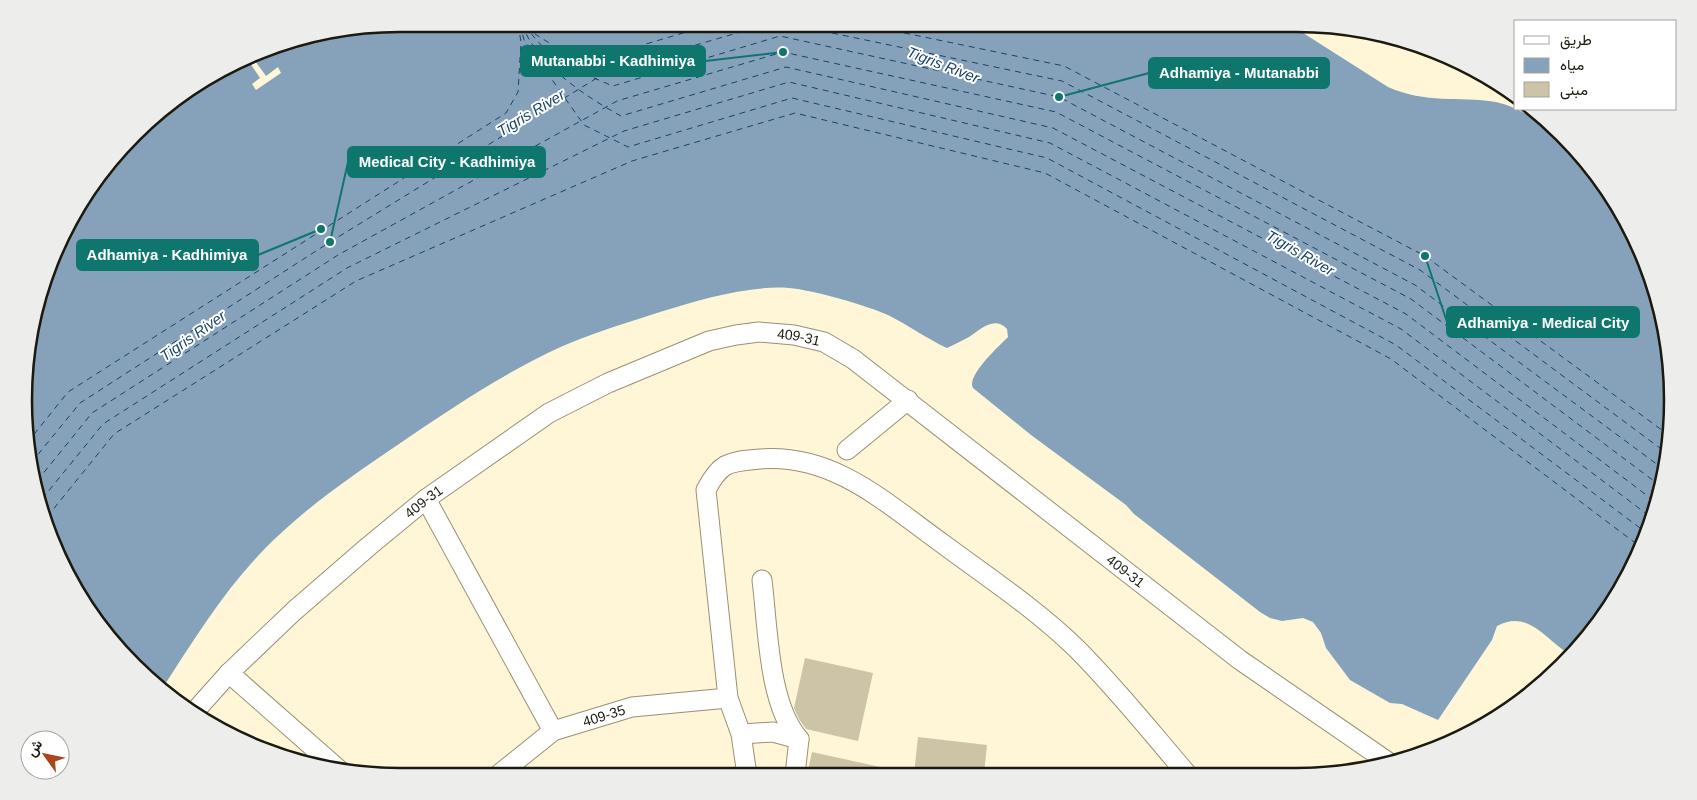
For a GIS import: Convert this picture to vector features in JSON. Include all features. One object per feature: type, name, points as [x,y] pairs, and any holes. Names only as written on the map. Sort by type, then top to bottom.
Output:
[{"type":"street","name":"409-31","points":[[198,707],[229,674],[294,611],[426,499],[549,413],[608,383],[709,341],[760,332],[794,335],[824,342],[853,359],[1232,654],[1381,757]]},
{"type":"street","points":[[847,450],[908,400]]},
{"type":"street","points":[[747,768],[741,734],[728,698],[706,490],[714,474],[730,461],[774,458],[796,459],[835,471],[883,500],[1029,606],[1078,650],[1182,768]]},
{"type":"street","points":[[426,499],[553,731]]},
{"type":"street","points":[[762,580],[776,694],[788,727],[799,739],[796,768]]},
{"type":"street","points":[[229,674],[327,760]]},
{"type":"street","name":"409-35","points":[[506,768],[553,731],[632,707],[728,698]]},
{"type":"street","points":[[741,734],[773,732],[799,739]]},
{"type":"water","name":"Tigris River","points":[[400,32],[1302,32],[1388,87],[1429,98],[1496,102],[1513,107],[1514,110],[1518,110],[1531,117],[1557,140],[1589,176],[1603,196],[1627,237],[1637,259],[1652,305],[1664,376],[1664,424],[1652,495],[1637,541],[1627,563],[1589,624],[1565,651],[1527,623],[1518,621],[1508,622],[1497,626],[1492,640],[1438,720],[1402,704],[1390,703],[1350,680],[1326,648],[1321,633],[1313,622],[1303,618],[1282,621],[1270,618],[1260,612],[1134,514],[1126,505],[1031,435],[973,388],[974,376],[991,354],[1008,337],[1007,329],[1002,325],[997,323],[987,325],[947,348],[881,312],[826,295],[789,288],[741,291],[675,307],[563,346],[497,381],[462,402],[365,467],[321,499],[279,535],[245,570],[188,648],[166,683],[140,660],[108,624],[70,563],[60,541],[45,495],[36,448],[32,400],[33,376],[40,328],[52,282],[70,237],[108,176],[140,140],[176,108],[216,82],[259,60],[305,45],[352,36]]},
{"type":"pier","points":[[256,62],[266,76],[278,67],[281,73],[256,90],[252,84],[260,78],[251,64]]},
{"type":"building","points":[[805,658],[873,673],[858,741],[806,729],[799,719],[794,708]]},
{"type":"building","points":[[918,737],[987,745],[985,768],[915,768]]},
{"type":"building","points":[[812,752],[885,768],[809,768]]},
{"type":"ferry route","points":[[34,434],[68,392],[506,113],[518,92],[521,42],[519,32]]},
{"type":"ferry route","points":[[522,32],[524,40],[584,125],[628,147],[792,98],[1047,158],[1396,345],[1641,529]]},
{"type":"ferry route","points":[[526,32],[538,52],[563,77],[578,89],[621,116],[786,67],[1053,128],[1406,314],[1651,498]]},
{"type":"ferry route","points":[[530,32],[541,45],[563,62],[613,86],[780,36],[1059,97],[1415,285],[1658,465]]},
{"type":"ferry route","points":[[534,32],[573,58],[606,56],[686,32]]},
{"type":"ferry route","points":[[37,455],[80,403],[330,242],[610,70],[741,32]]},
{"type":"ferry route","points":[[827,32],[1062,81],[1420,270],[1661,449]]},
{"type":"ferry route","points":[[900,32],[1064,66],[1425,256],[1663,431]]},
{"type":"ferry route","points":[[41,476],[92,413],[338,255],[617,101],[783,52],[1056,112],[1411,299],[1655,482]]},
{"type":"ferry route","points":[[45,495],[103,424],[347,268],[624,131],[789,82],[1050,143],[1401,329],[1646,514]]},
{"type":"ferry route","points":[[50,513],[114,434],[356,281],[632,161],[795,113],[1045,173],[1391,359],[1636,543]]},
{"type":"place","name":"Mutanabbi - Kadhimiya","points":[[783,52]]},
{"type":"place","name":"Adhamiya - Mutanabbi","points":[[1059,97]]},
{"type":"place","name":"Adhamiya - Kadhimiya","points":[[321,229]]},
{"type":"place","name":"Medical City - Kadhimiya","points":[[330,242]]},
{"type":"place","name":"Adhamiya - Medical City","points":[[1425,256]]}]
